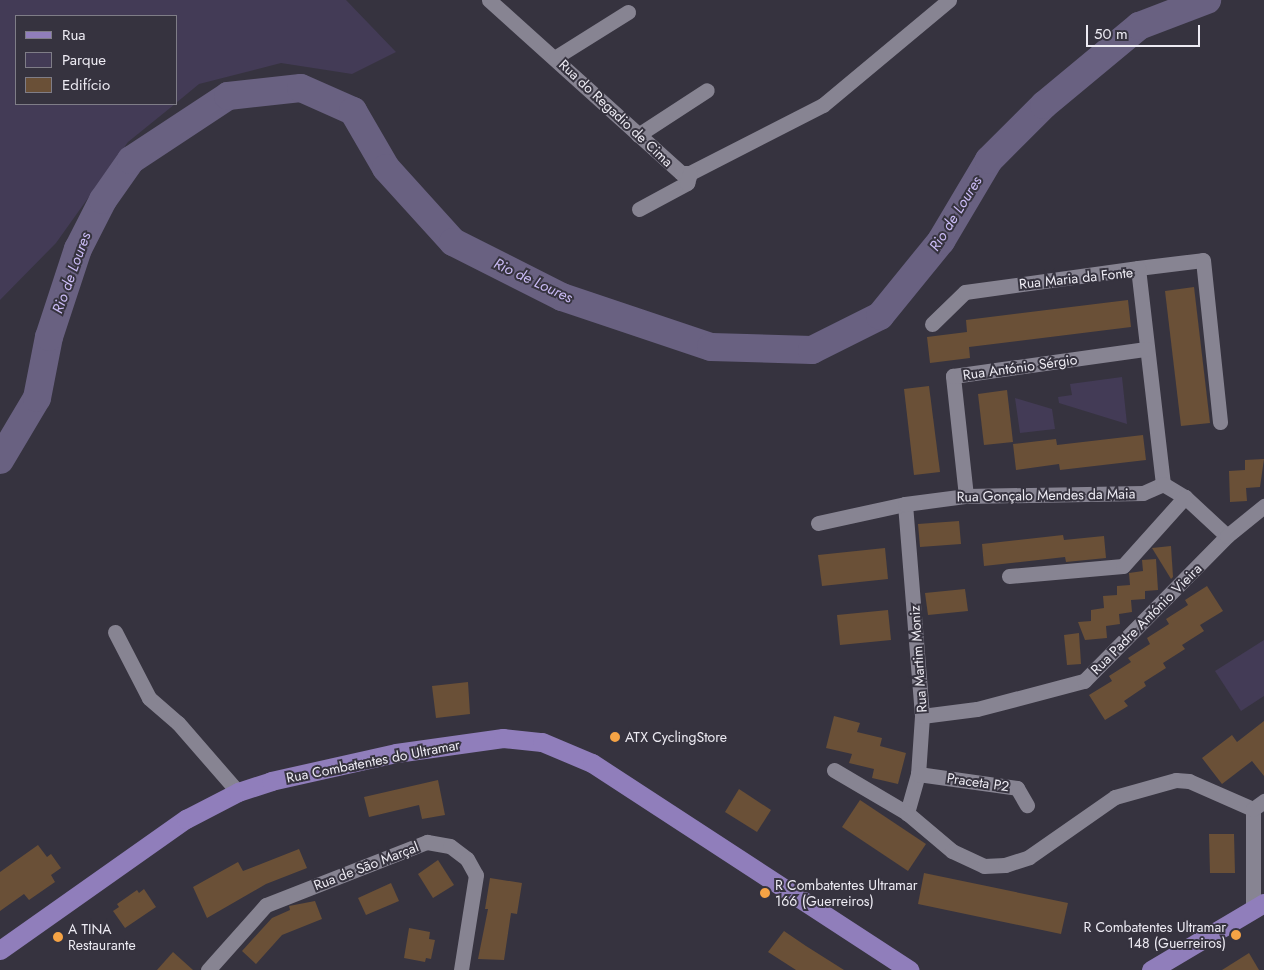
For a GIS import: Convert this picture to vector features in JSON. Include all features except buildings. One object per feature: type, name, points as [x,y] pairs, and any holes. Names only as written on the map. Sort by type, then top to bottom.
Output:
[{"type":"main road","name":"Rua Combatentes do Ultramar","points":[[0,950],[186,819],[238,792],[271,781],[396,753],[503,738],[542,742],[592,763],[910,970]]},
{"type":"main road","points":[[1151,970],[1259,906]]},
{"type":"street","name":"Rua do Regadio de Cima","points":[[490,0],[556,57],[681,173],[690,173],[823,105],[949,0]]},
{"type":"street","points":[[556,57],[628,12]]},
{"type":"street","points":[[638,135],[707,90]]},
{"type":"street","points":[[640,209],[688,184],[690,173]]},
{"type":"street","points":[[1138,268],[1203,260],[1220,422]]},
{"type":"street","name":"Rua Maria da Fonte","points":[[932,324],[965,292],[1138,268],[1163,484]]},
{"type":"street","name":"Rua António Sérgio","points":[[966,496],[953,376],[1146,349]]},
{"type":"street","points":[[1163,484],[1185,497],[1228,536]]},
{"type":"street","name":"Rua Gonçalo Mendes da Maia","points":[[818,523],[905,504],[966,496],[1143,493],[1163,484]]},
{"type":"street","points":[[1009,576],[1123,566],[1185,497]]},
{"type":"street","name":"Rua Martim Moniz","points":[[905,504],[922,716],[918,774],[907,813]]},
{"type":"street","name":"Rua Padre António Vieira","points":[[922,716],[977,709],[1084,681],[1228,536],[1264,506]]},
{"type":"street","points":[[115,632],[149,698],[178,723],[238,792]]},
{"type":"street","points":[[834,770],[907,813],[952,851],[984,866],[1005,865],[1029,857],[1115,797],[1176,780],[1190,781],[1258,805],[1259,906]]},
{"type":"street","name":"Praceta P2","points":[[918,774],[1017,788],[1027,805]]},
{"type":"street","name":"Rua de São Marçal","points":[[208,970],[266,905],[427,842],[450,846],[467,859],[476,875],[461,970]]},
{"type":"green space","points":[[0,0],[346,0],[396,52],[352,74],[281,63],[199,84],[178,101],[178,15],[15,15],[15,105],[174,105],[128,142],[56,243],[0,300]]},
{"type":"green space","points":[[1122,377],[1127,424],[1059,403],[1058,397],[1072,395],[1070,384]]},
{"type":"green space","points":[[1015,398],[1052,409],[1055,429],[1020,433]]},
{"type":"green space","points":[[1264,640],[1264,696],[1241,711],[1215,671]]},
{"type":"waterway","name":"Rio de Loures","points":[[0,460],[37,398],[49,337],[78,249],[103,200],[131,160],[228,96],[301,88],[353,111],[386,168],[453,242],[562,297],[711,347],[812,350],[880,316],[941,241],[989,160],[1044,105],[1139,26],[1207,0]]},
{"type":"place","name":"ATX CyclingStore","points":[[615,737]]},
{"type":"place","name":"R Combatentes Ultramar 166 (Guerreiros)","points":[[765,893]]},
{"type":"place","name":"R Combatentes Ultramar 148 (Guerreiros)","points":[[1236,935]]},
{"type":"place","name":"A TINA Restaurante","points":[[58,937]]}]
